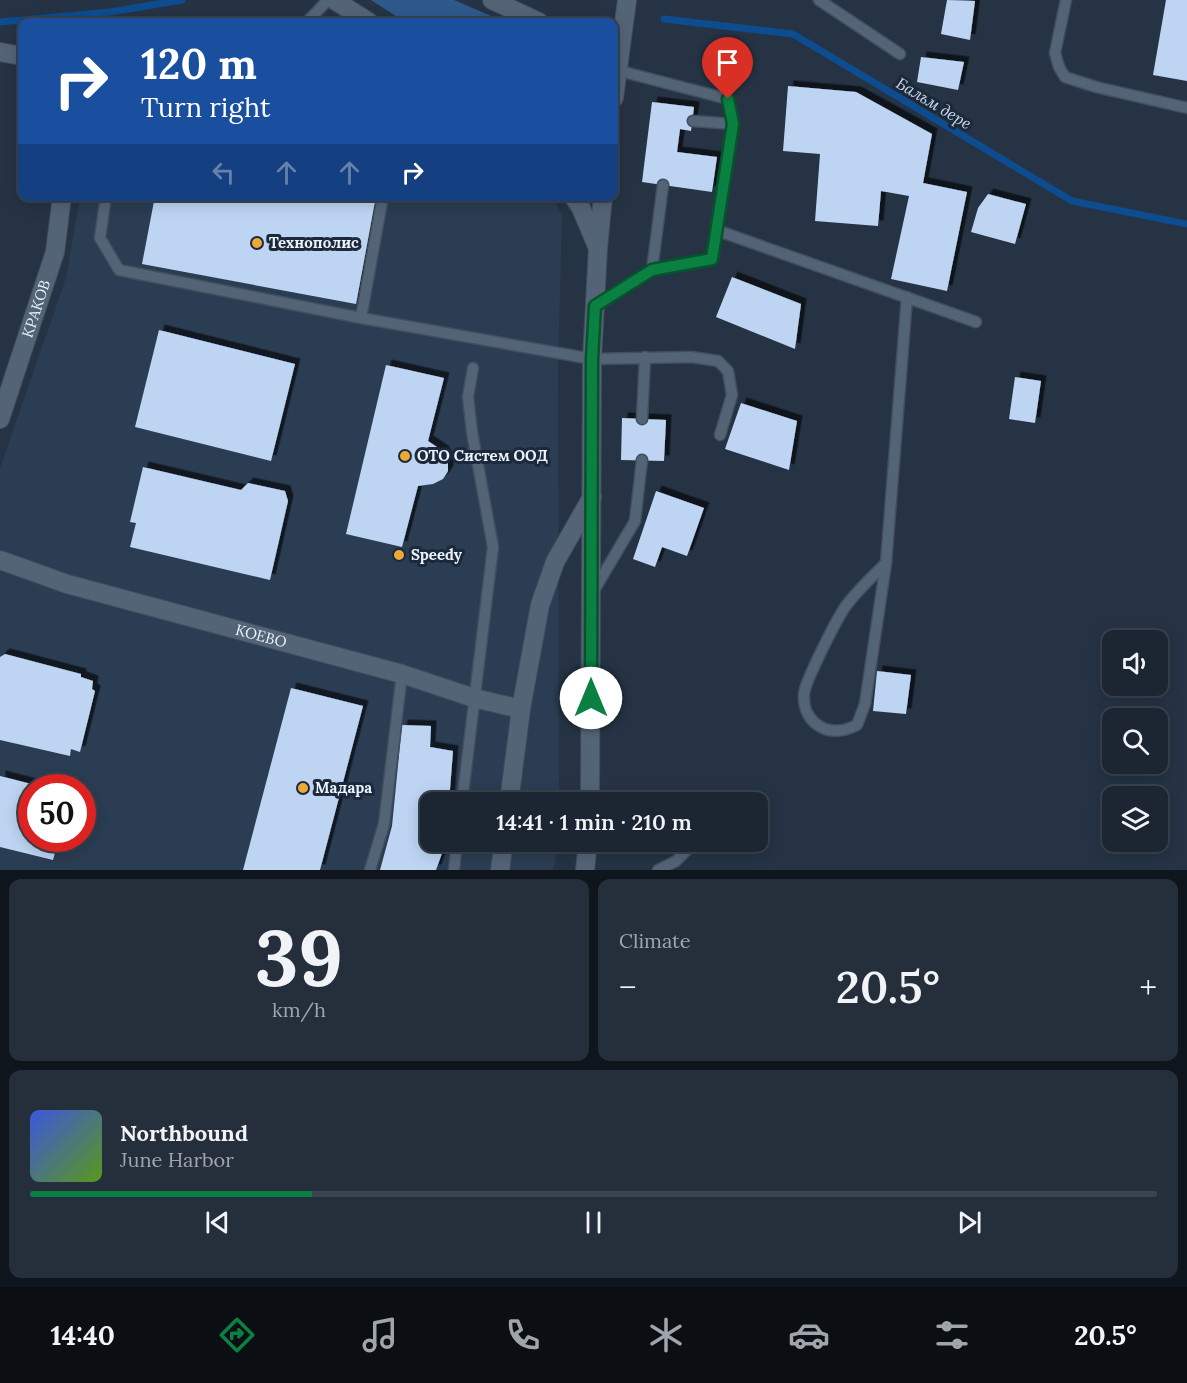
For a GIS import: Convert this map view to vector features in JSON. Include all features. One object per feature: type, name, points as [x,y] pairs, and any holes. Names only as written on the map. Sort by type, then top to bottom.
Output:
[{"type":"street","points":[[334,0],[363,18]]},
{"type":"street","points":[[492,0],[530,18]]},
{"type":"street","points":[[618,48],[627,0]]},
{"type":"street","points":[[0,52],[18,55]]},
{"type":"street","name":"КРАКОВ","points":[[0,419],[55,252],[61,201]]},
{"type":"street","points":[[576,201],[598,248]]},
{"type":"street","points":[[590,792],[592,359],[603,201]]},
{"type":"street","points":[[510,792],[520,709],[540,605],[555,561],[592,497]]},
{"type":"street","name":"КОЕВО","points":[[0,560],[67,584],[520,709]]},
{"type":"street","points":[[500,870],[503,852]]},
{"type":"street","points":[[585,870],[587,852]]},
{"type":"lane","points":[[311,18],[328,0]]},
{"type":"lane","points":[[819,0],[900,54]]},
{"type":"lane","points":[[1066,0],[1055,52],[1059,67],[1065,77],[1096,87],[1187,108]]},
{"type":"lane","points":[[595,306],[652,270],[712,259],[733,124],[728,99],[618,71]]},
{"type":"lane","points":[[693,121],[733,124]]},
{"type":"lane","points":[[652,270],[663,185]]},
{"type":"lane","points":[[105,201],[100,238],[119,270],[362,318],[592,359],[691,357],[718,361],[728,371],[732,395],[720,435]]},
{"type":"lane","points":[[362,318],[382,201]]},
{"type":"lane","points":[[716,230],[976,322]]},
{"type":"lane","points":[[886,563],[845,608],[807,681],[803,701],[806,711],[816,725],[824,729],[835,732],[857,725],[865,704],[886,563],[907,297]]},
{"type":"lane","points":[[642,419],[645,357]]},
{"type":"lane","points":[[463,792],[493,547],[472,432],[468,397],[473,368]]},
{"type":"lane","points":[[591,595],[634,521],[642,460]]},
{"type":"lane","points":[[370,870],[384,824],[402,675]]},
{"type":"lane","points":[[454,870],[456,852]]},
{"type":"lane","points":[[658,870],[676,861],[685,852]]},
{"type":"shaded area","points":[[371,0],[454,0],[496,18],[399,18]]},
{"type":"shaded area","points":[[79,201],[554,201],[562,215],[558,370],[559,792],[420,792],[420,852],[557,852],[553,870],[0,870],[0,468],[66,278]]},
{"type":"building","points":[[947,0],[975,1],[970,40],[941,34]]},
{"type":"building","points":[[1166,0],[1187,0],[1187,81],[1153,75]]},
{"type":"building","points":[[921,57],[964,62],[958,90],[917,82]]},
{"type":"building","points":[[788,86],[856,92],[932,134],[923,183],[967,192],[947,291],[891,279],[909,196],[881,191],[878,226],[815,221],[820,154],[783,151]]},
{"type":"building","points":[[652,102],[694,107],[691,131],[680,129],[677,152],[717,157],[712,192],[642,182]]},
{"type":"building","points":[[988,194],[1026,204],[1015,244],[971,232],[978,208]]},
{"type":"building","name":"Технополис","points":[[154,201],[375,201],[356,304],[142,264]]},
{"type":"building","points":[[732,277],[801,304],[795,349],[716,317]]},
{"type":"building","points":[[159,330],[295,364],[271,461],[135,427]]},
{"type":"building","name":"ОТО Систем ООД","points":[[386,365],[444,378],[428,441],[443,451],[448,460],[448,471],[443,479],[433,484],[418,486],[402,547],[346,534]]},
{"type":"building","points":[[1015,377],[1041,381],[1035,423],[1009,419]]},
{"type":"building","points":[[741,403],[797,421],[789,470],[725,449]]},
{"type":"building","points":[[622,418],[666,420],[664,461],[621,460]]},
{"type":"building","points":[[143,467],[241,490],[248,483],[285,491],[288,501],[270,580],[130,547],[136,523],[130,522]]},
{"type":"building","points":[[656,491],[704,508],[687,556],[662,547],[655,567],[633,559]]},
{"type":"building","points":[[5,654],[81,674],[81,677],[93,681],[92,689],[95,691],[80,752],[71,749],[70,756],[0,740],[0,657]]},
{"type":"building","points":[[877,671],[911,675],[906,714],[873,711]]},
{"type":"building","name":"Мадара","points":[[291,688],[363,706],[320,870],[243,870]]},
{"type":"building","points":[[402,725],[431,726],[430,747],[453,751],[450,792],[420,792],[420,852],[442,852],[436,870],[380,870],[392,826]]},
{"type":"building","points":[[0,776],[18,781],[18,851],[0,847]]},
{"type":"building","points":[[20,852],[55,852],[53,860]]},
{"type":"waterway","name":"Балъм дере","points":[[44,18],[110,12],[182,0]]},
{"type":"waterway","name":"Балъм дере","points":[[664,19],[793,34],[1072,201],[1187,224]]},
{"type":"waterway","name":"Балъм дере","points":[[0,22],[18,20]]},
{"type":"place","name":"Технополис","points":[[257,243]]},
{"type":"place","name":"ОТО Систем ООД","points":[[405,456]]},
{"type":"place","name":"Speedy","points":[[399,555]]},
{"type":"place","name":"Мадара","points":[[303,788]]},
{"type":"route","points":[[591,698],[592,359],[595,306],[652,270],[712,259],[733,124],[728,99]]}]
